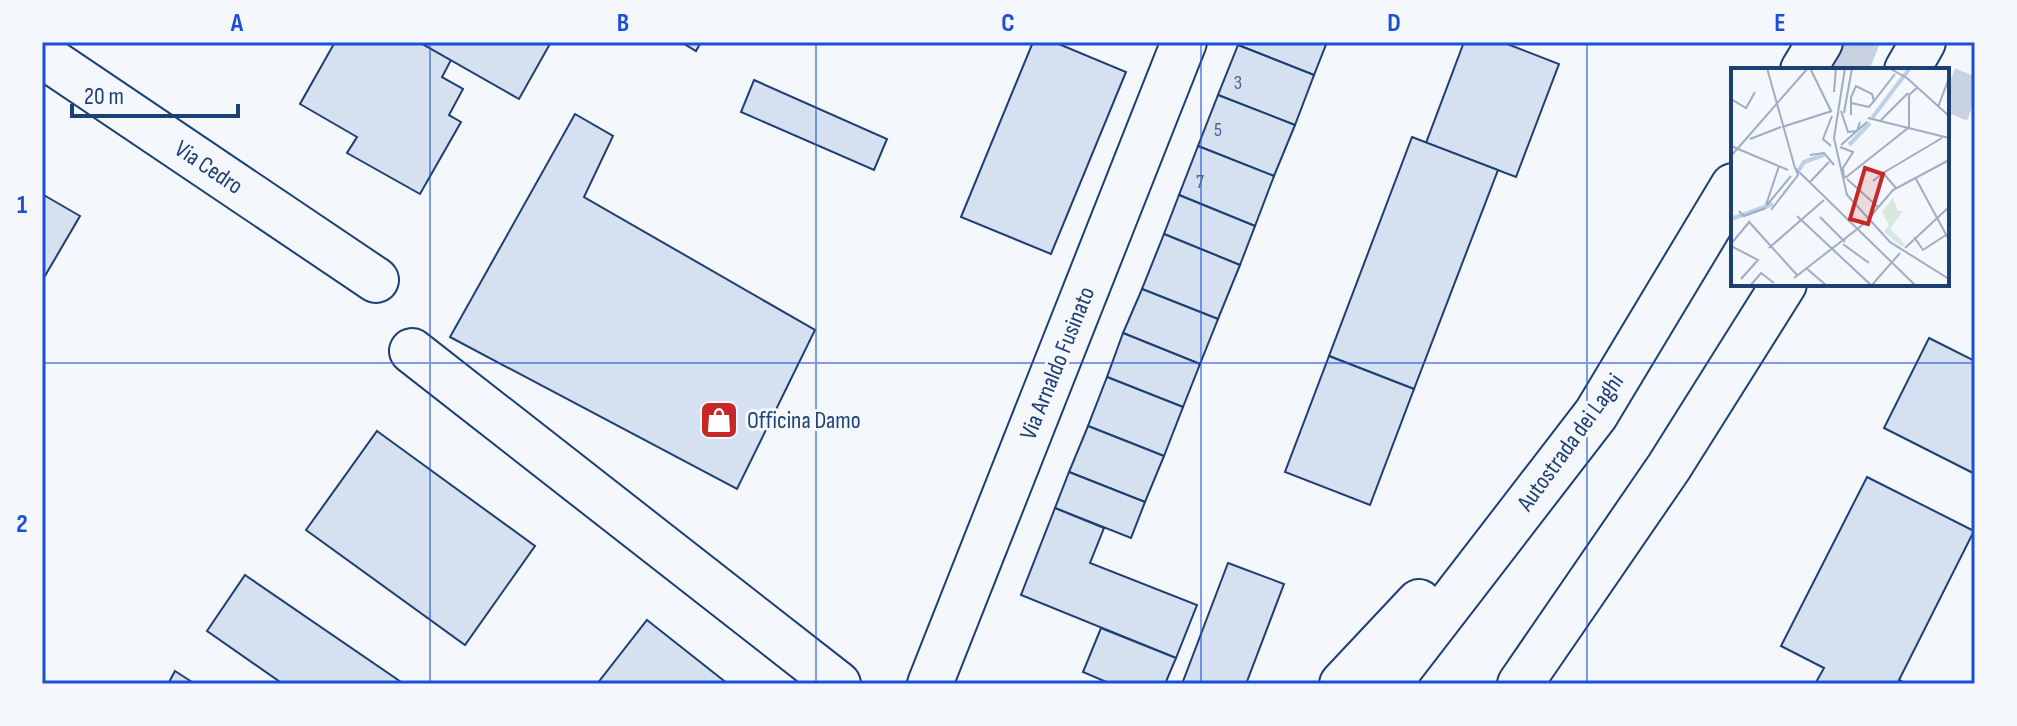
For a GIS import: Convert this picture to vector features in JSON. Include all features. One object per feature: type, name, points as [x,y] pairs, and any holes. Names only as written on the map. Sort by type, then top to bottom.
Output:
[{"type":"main road","name":"Via Arnaldo Fusinato","points":[[930,684],[1184,42]]},
{"type":"main road","points":[[1804,68],[1820,42]]},
{"type":"main road","points":[[1908,68],[1923,42]]},
{"type":"main road","name":"Via Cedro","points":[[42,55],[376,280]]},
{"type":"main road","name":"Autostrada dei Laghi","points":[[1388,684],[1596,414],[1731,189]]},
{"type":"main road","points":[[1520,684],[1669,467],[1783,286]]},
{"type":"main road","points":[[412,351],[838,684]]},
{"type":"main road","points":[[1342,684],[1596,414]]},
{"type":"building","points":[[335,42],[419,42],[451,60],[442,77],[463,89],[449,115],[461,122],[420,194],[347,153],[357,137],[300,104]]},
{"type":"building","points":[[419,42],[551,42],[519,99]]},
{"type":"building","points":[[681,42],[701,42],[696,51]]},
{"type":"building","points":[[1033,42],[1054,42],[1126,72],[1051,254],[961,217]]},
{"type":"building","points":[[1239,42],[1327,42],[1314,75],[1238,45]]},
{"type":"building","points":[[1464,42],[1502,42],[1559,64],[1516,177],[1426,143]]},
{"type":"building","points":[[1238,45],[1314,75],[1295,125],[1218,95]]},
{"type":"building","points":[[754,80],[887,139],[874,170],[741,112]]},
{"type":"building","points":[[1218,95],[1295,125],[1274,176],[1198,146]]},
{"type":"building","points":[[575,114],[613,136],[584,197],[815,330],[737,489],[450,337]]},
{"type":"building","points":[[1412,137],[1498,170],[1414,389],[1329,356]]},
{"type":"building","points":[[1198,146],[1274,176],[1255,226],[1179,195]]},
{"type":"building","points":[[42,194],[80,216],[42,281]]},
{"type":"building","points":[[1179,195],[1255,226],[1240,265],[1164,234]]},
{"type":"building","points":[[1164,234],[1240,265],[1218,319],[1142,289]]},
{"type":"building","points":[[1142,289],[1218,319],[1200,364],[1123,333]]},
{"type":"building","points":[[1123,333],[1200,364],[1183,407],[1107,377]]},
{"type":"building","points":[[1929,338],[1975,361],[1975,474],[1884,428]]},
{"type":"building","points":[[1329,356],[1414,389],[1370,505],[1285,472]]},
{"type":"building","points":[[1107,377],[1183,407],[1164,456],[1088,426]]},
{"type":"building","points":[[1088,426],[1164,456],[1145,502],[1069,472]]},
{"type":"building","points":[[377,431],[535,546],[465,645],[306,530]]},
{"type":"building","points":[[1069,472],[1145,502],[1131,538],[1055,508]]},
{"type":"building","points":[[1867,477],[1974,531],[1899,680],[1907,684],[1815,684],[1824,668],[1781,646]]},
{"type":"building","points":[[1055,508],[1104,528],[1090,563],[1197,605],[1176,658],[1021,595]]},
{"type":"building","points":[[1228,563],[1284,584],[1246,684],[1182,684]]},
{"type":"building","points":[[245,575],[404,684],[283,684],[207,631]]},
{"type":"building","points":[[647,620],[728,684],[597,684]]},
{"type":"building","points":[[1101,628],[1176,658],[1165,684],[1111,684],[1083,672]]},
{"type":"building","points":[[175,671],[195,684],[168,684]]},
{"type":"tunnel","points":[[1833,42],[1897,68]]},
{"type":"tunnel","points":[[1949,90],[1975,100]]},
{"type":"place","name":"Officina Damo","points":[[719,420]]}]
